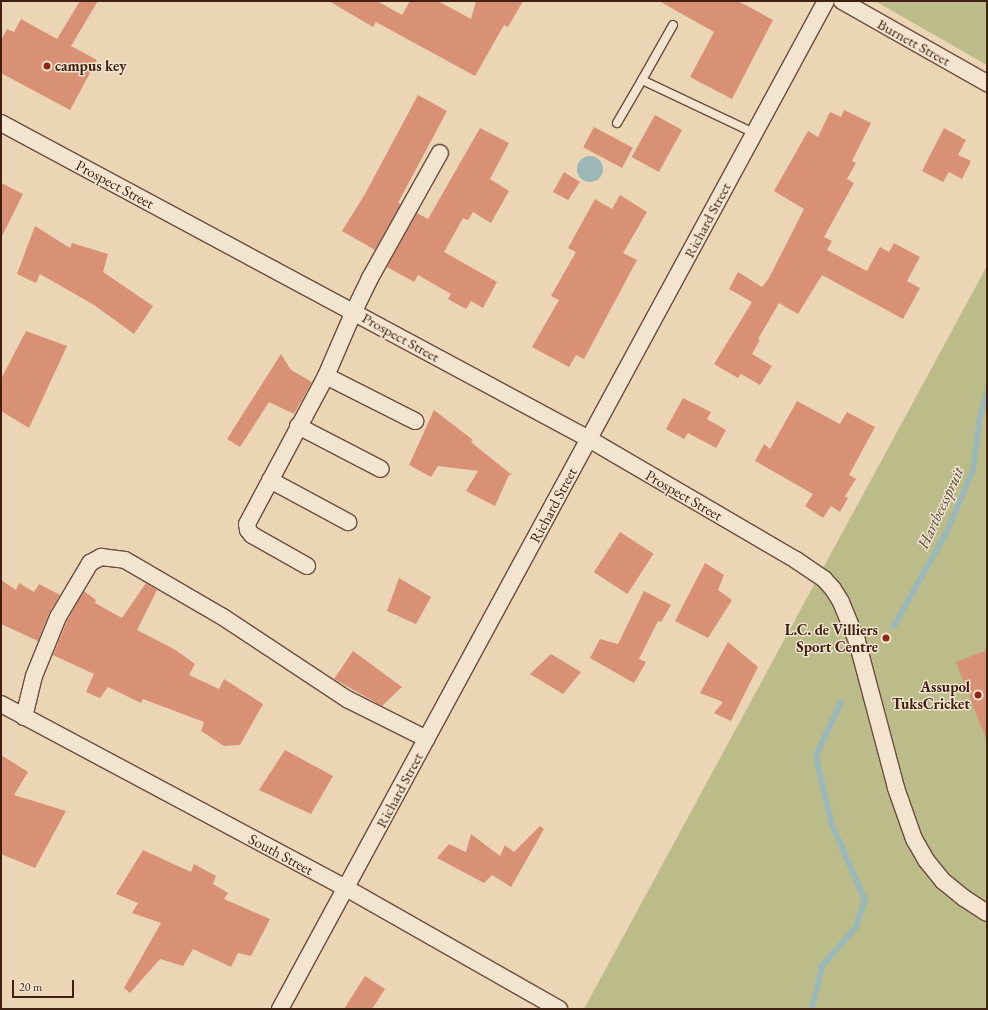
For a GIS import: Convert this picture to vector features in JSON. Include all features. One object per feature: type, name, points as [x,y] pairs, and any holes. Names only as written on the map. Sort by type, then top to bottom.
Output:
[{"type":"street","name":"Richard Street","points":[[280,1009],[826,1]]},
{"type":"street","name":"Burnett Street","points":[[842,1],[987,83]]},
{"type":"street","name":"Prospect Street","points":[[1,123],[354,311],[589,439],[796,560],[824,579],[833,589],[841,602],[857,641],[896,788],[914,838],[926,860],[943,881],[964,898],[987,913]]},
{"type":"street","points":[[307,566],[252,535],[248,530],[247,524],[326,376],[354,311],[440,153]]},
{"type":"street","points":[[326,376],[415,421]]},
{"type":"street","points":[[298,426],[381,469]]},
{"type":"street","points":[[270,480],[348,522]]},
{"type":"street","points":[[24,717],[34,676],[58,617],[90,563],[101,557],[125,560],[223,617],[347,699],[426,739]]},
{"type":"street","name":"South Street","points":[[1,704],[346,888],[559,1009]]},
{"type":"lane","points":[[617,123],[673,25]]},
{"type":"lane","points":[[642,80],[754,133]]},
{"type":"green space","points":[[875,1],[987,1],[987,65]]},
{"type":"green space","name":"L.C. de Villiers Sport Centre","points":[[987,266],[987,1009],[584,1009]]},
{"type":"water","points":[[590,156],[599,160],[603,169],[599,178],[590,182],[581,178],[577,169],[581,160]]},
{"type":"building","name":"campus key","points":[[80,1],[98,1],[71,46],[97,60],[70,110],[1,73],[1,40],[7,29],[14,32],[21,19],[57,39]]},
{"type":"building","points":[[329,1],[377,1],[402,15],[410,1],[438,1],[471,19],[476,1],[523,1],[508,27],[504,25],[475,76],[376,22],[373,27]]},
{"type":"building","points":[[659,1],[738,1],[773,20],[732,99],[690,77],[714,32]]},
{"type":"building","points":[[418,95],[447,111],[398,203],[401,204],[375,250],[342,231],[365,194]]},
{"type":"building","points":[[844,110],[871,123],[852,161],[856,163],[847,179],[854,183],[824,237],[832,241],[827,250],[867,271],[880,247],[889,252],[894,243],[920,257],[907,281],[920,288],[903,319],[822,275],[798,314],[779,303],[758,339],[760,340],[752,354],[772,366],[760,385],[741,374],[738,378],[714,364],[752,302],[729,289],[738,272],[762,287],[769,278],[804,209],[774,191],[808,131],[818,137],[830,112],[841,117]]},
{"type":"building","points":[[655,115],[682,130],[659,172],[632,157]]},
{"type":"building","points":[[594,127],[633,148],[622,168],[583,147]]},
{"type":"building","points":[[480,128],[509,143],[490,179],[509,191],[491,223],[473,212],[468,220],[463,218],[444,252],[497,282],[483,308],[471,301],[466,309],[448,299],[451,294],[418,275],[414,282],[387,267],[417,213],[428,219]]},
{"type":"building","points":[[944,128],[966,140],[958,155],[971,161],[962,179],[949,172],[943,182],[922,171]]},
{"type":"building","points":[[564,172],[580,182],[568,200],[553,192]]},
{"type":"building","points":[[1,183],[23,194],[1,238]]},
{"type":"building","points":[[620,195],[647,212],[623,253],[637,260],[584,359],[576,355],[569,367],[532,347],[559,300],[551,296],[576,252],[568,248],[595,199],[612,209]]},
{"type":"building","points":[[35,226],[70,248],[72,243],[108,254],[103,272],[153,306],[134,334],[94,305],[40,274],[36,283],[17,274]]},
{"type":"building","points":[[26,331],[67,346],[29,428],[1,411],[1,379]]},
{"type":"building","points":[[281,354],[291,370],[312,382],[294,414],[269,402],[240,447],[227,439]]},
{"type":"building","points":[[683,398],[711,412],[707,419],[726,430],[716,448],[688,433],[684,439],[666,429]]},
{"type":"building","points":[[797,401],[840,424],[847,412],[875,427],[849,475],[856,479],[845,496],[848,498],[840,512],[831,506],[823,518],[805,506],[813,494],[755,461],[764,444],[770,449]]},
{"type":"building","points":[[434,410],[473,440],[471,442],[512,475],[509,475],[495,506],[466,491],[478,471],[438,466],[431,477],[409,465]]},
{"type":"building","points":[[620,532],[654,554],[627,594],[594,572]]},
{"type":"building","points":[[705,563],[724,575],[718,590],[732,600],[708,638],[675,621]]},
{"type":"building","points":[[399,578],[431,597],[416,624],[387,611]]},
{"type":"building","points":[[1,580],[16,590],[19,583],[34,592],[39,584],[60,595],[49,613],[38,641],[1,624]]},
{"type":"building","points":[[146,583],[157,590],[137,630],[174,649],[195,664],[189,675],[219,689],[224,679],[263,704],[240,745],[224,746],[201,731],[204,722],[143,699],[141,703],[108,687],[100,698],[86,692],[94,674],[53,655],[67,621],[84,591],[96,600],[95,603],[122,618]]},
{"type":"building","points":[[644,591],[671,605],[661,622],[658,621],[639,659],[646,662],[634,683],[590,658],[600,639],[618,644]]},
{"type":"building","points":[[728,642],[758,667],[731,721],[714,713],[723,702],[700,693]]},
{"type":"building","name":"Assupol TuksCricket","points":[[987,650],[987,739],[986,739],[956,662]]},
{"type":"building","points":[[353,651],[402,687],[382,706],[334,679]]},
{"type":"building","points":[[551,654],[581,672],[563,694],[530,674]]},
{"type":"building","points":[[285,750],[333,776],[311,814],[259,790]]},
{"type":"building","points":[[1,755],[28,772],[14,795],[66,811],[35,868],[1,854]]},
{"type":"building","points":[[540,826],[544,829],[511,887],[492,875],[484,883],[437,858],[449,844],[466,852],[471,834],[500,856],[505,845],[514,852]]},
{"type":"building","points":[[143,850],[191,872],[194,864],[216,876],[213,884],[228,893],[224,899],[270,919],[251,956],[238,953],[231,967],[193,949],[183,966],[160,959],[130,993],[124,988],[161,923],[132,913],[138,903],[116,894]]},
{"type":"building","points":[[365,976],[385,989],[372,1009],[344,1009]]},
{"type":"waterway","name":"Hartbeesspruit","points":[[894,626],[946,533],[973,470],[980,417],[987,392]]},
{"type":"waterway","points":[[812,1009],[822,966],[856,927],[865,900],[831,822],[816,756],[841,702]]},
{"type":"place","name":"campus key","points":[[47,66]]},
{"type":"place","name":"L.C. de Villiers Sport Centre","points":[[886,638]]},
{"type":"place","name":"Assupol TuksCricket","points":[[978,695]]}]
